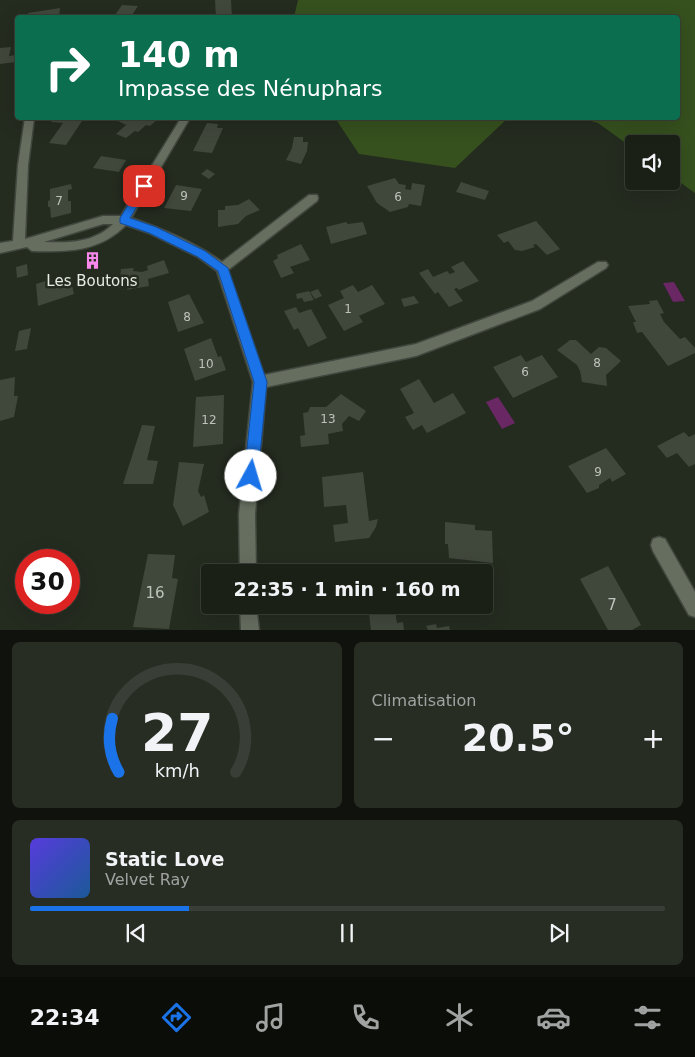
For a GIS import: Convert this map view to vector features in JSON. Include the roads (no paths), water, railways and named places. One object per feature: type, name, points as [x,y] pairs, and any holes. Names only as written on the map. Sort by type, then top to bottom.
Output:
[{"type":"street","points":[[19,246],[23,165],[29,120]]},
{"type":"street","points":[[0,248],[19,246],[72,247],[100,240],[114,231],[124,220],[184,120]]},
{"type":"street","points":[[222,268],[313,198]]},
{"type":"street","points":[[19,246],[103,220],[124,220],[161,234],[202,254],[222,268],[260,382],[247,514],[248,564]]},
{"type":"street","points":[[260,382],[416,350],[536,305],[602,265]]},
{"type":"street","points":[[659,545],[695,609]]},
{"type":"street","points":[[249,614],[250,630]]},
{"type":"place","name":"Les Boutons","points":[[92,260]]}]
